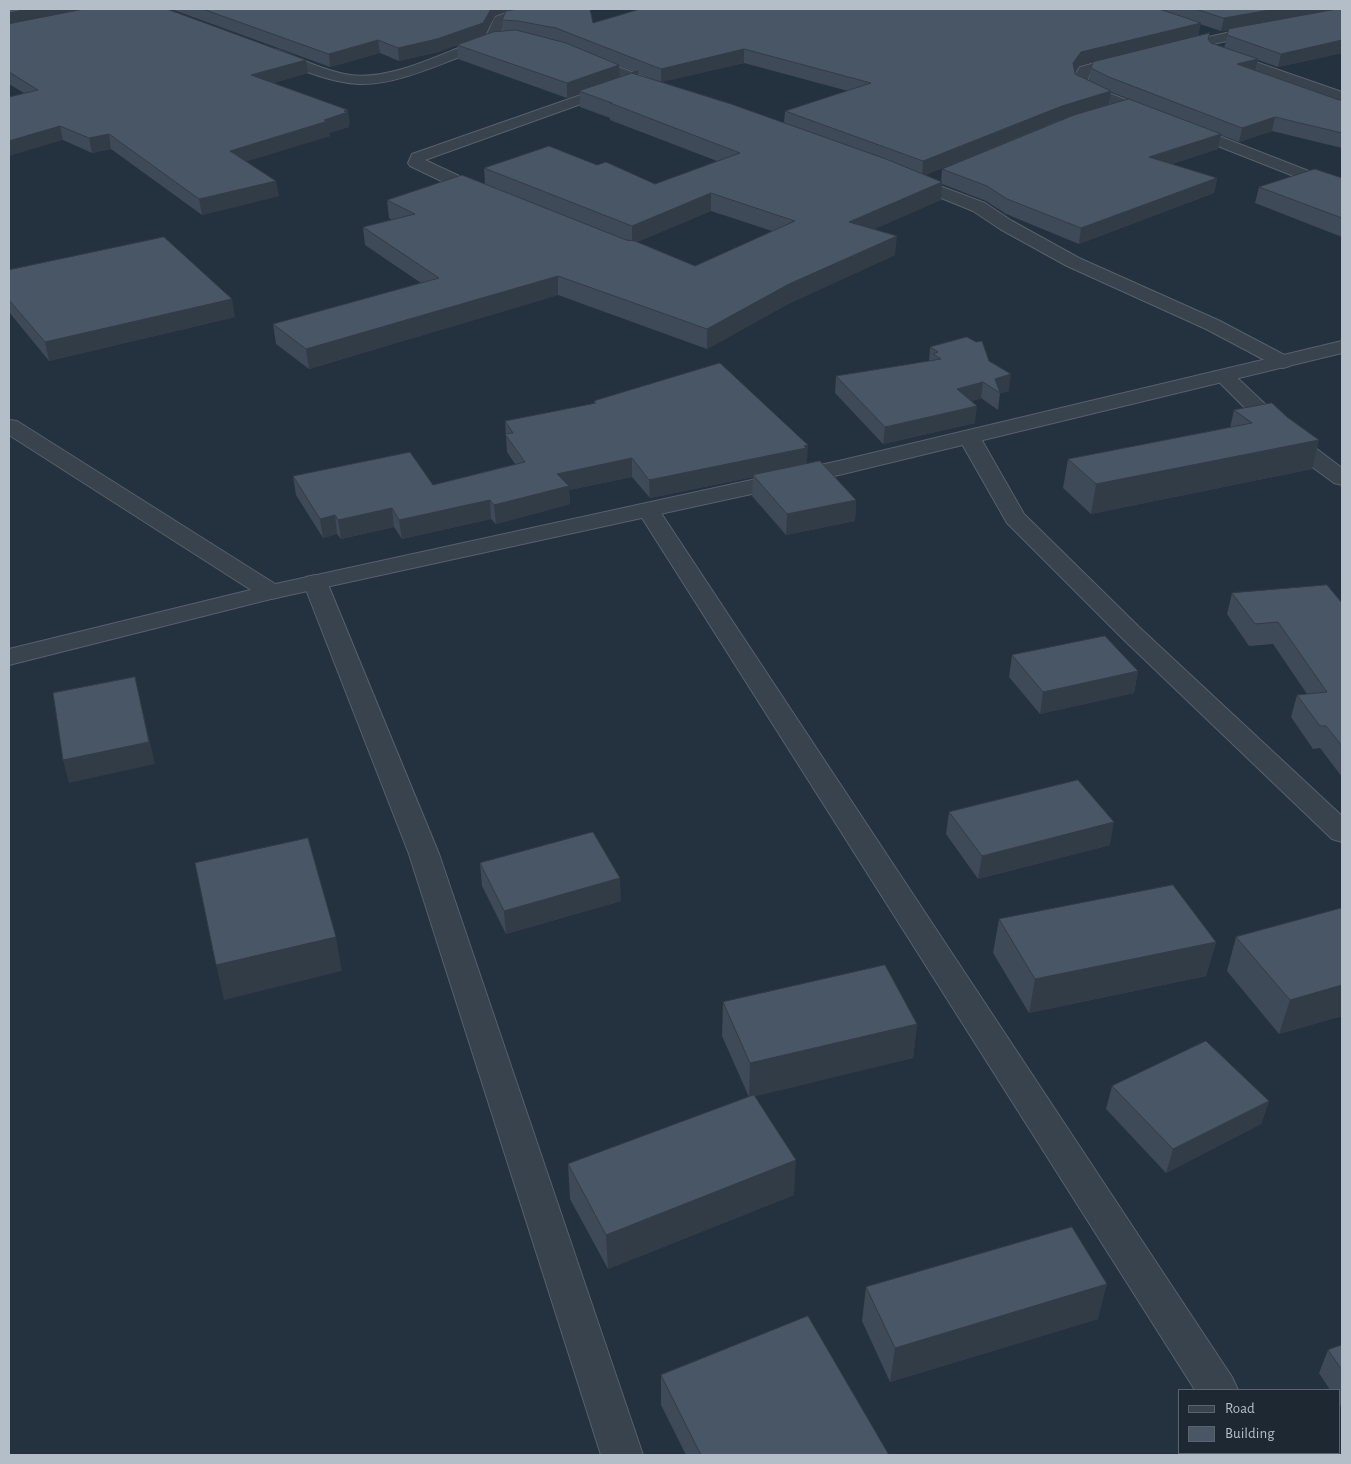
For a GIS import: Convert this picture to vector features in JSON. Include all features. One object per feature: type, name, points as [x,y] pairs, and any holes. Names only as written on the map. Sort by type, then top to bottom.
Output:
[{"type":"street","points":[[491,40],[500,20],[508,16],[567,9]]},
{"type":"street","points":[[1277,26],[1220,36],[1085,70],[1080,78],[1080,84],[1127,106],[1342,190]]},
{"type":"street","points":[[1197,29],[1220,36]]},
{"type":"street","points":[[1220,36],[1214,51],[1342,97]]},
{"type":"street","points":[[263,50],[339,77],[360,80],[388,76],[491,40],[511,38]]},
{"type":"street","points":[[572,53],[676,94]]},
{"type":"street","points":[[502,201],[416,163],[418,157],[638,80]]},
{"type":"street","points":[[1101,114],[1127,106]]},
{"type":"street","points":[[891,172],[978,207],[1006,225],[1074,262],[1212,325],[1283,362]]},
{"type":"street","points":[[922,184],[940,177]]},
{"type":"street","points":[[9,657],[271,592],[843,467],[1342,347]]},
{"type":"street","points":[[1224,376],[1289,439],[1342,478]]},
{"type":"street","points":[[9,426],[271,592]]},
{"type":"street","points":[[969,437],[1015,518],[1342,832]]},
{"type":"street","points":[[648,510],[1217,1389]]},
{"type":"street","points":[[315,582],[424,854],[622,1455]]},
{"type":"building","points":[[9,9],[29,9],[9,13]]},
{"type":"building","points":[[84,9],[167,9],[306,60],[251,75],[348,110],[344,111],[348,112],[324,120],[328,121],[230,151],[276,181],[199,199],[109,134],[89,138],[60,126],[9,141],[9,97],[38,90],[9,72],[9,24]]},
{"type":"building","points":[[203,9],[491,9],[483,23],[437,39],[398,48],[378,40],[329,54]]},
{"type":"building","points":[[520,9],[590,9],[593,23],[640,9],[1159,9],[1201,23],[1081,52],[1073,63],[1075,74],[1111,91],[1062,106],[923,161],[785,111],[871,83],[744,49],[661,69],[556,28],[502,20],[506,11]]},
{"type":"building","points":[[1196,9],[1275,9],[1224,18]]},
{"type":"building","points":[[1342,9],[1342,40],[1281,54],[1227,35],[1229,29]]},
{"type":"building","points":[[516,30],[566,43],[619,65],[567,83],[457,45],[493,32]]},
{"type":"building","points":[[1210,33],[1208,39],[1211,43],[1258,59],[1237,64],[1342,100],[1342,133],[1275,117],[1242,128],[1109,77],[1091,68],[1093,62]]},
{"type":"building","points":[[632,73],[731,104],[886,159],[942,182],[849,222],[897,236],[789,284],[707,329],[558,276],[306,349],[273,324],[439,278],[363,227],[415,214],[387,200],[462,175],[695,266],[795,221],[711,193],[632,226],[484,168],[549,146],[597,165],[606,162],[655,184],[740,153],[579,91]]},
{"type":"building","points":[[1129,99],[1221,134],[1149,157],[1217,178],[1081,228],[1007,199],[987,186],[942,169],[1074,115]]},
{"type":"building","points":[[1315,169],[1342,178],[1342,218],[1259,187]]},
{"type":"building","points":[[164,237],[232,299],[45,342],[9,300],[9,270]]},
{"type":"building","points":[[967,337],[976,342],[982,341],[989,361],[1011,374],[995,379],[1000,393],[983,382],[957,389],[977,406],[885,427],[836,376],[941,359],[933,354],[938,352],[930,347]]},
{"type":"building","points":[[720,363],[808,445],[804,446],[806,448],[649,480],[632,458],[557,474],[569,486],[494,505],[490,500],[399,520],[392,508],[338,520],[335,515],[320,519],[293,476],[410,452],[433,485],[525,462],[505,434],[513,433],[505,421],[596,403],[594,401]]},
{"type":"building","points":[[1272,403],[1287,417],[1319,440],[1096,484],[1068,459],[1252,423],[1234,410]]},
{"type":"building","points":[[820,461],[856,500],[787,514],[753,475]]},
{"type":"building","points":[[1327,585],[1342,603],[1342,746],[1326,726],[1320,726],[1297,695],[1327,692],[1278,622],[1255,624],[1232,593]]},
{"type":"building","points":[[1105,636],[1138,671],[1043,692],[1012,655]]},
{"type":"building","points":[[135,677],[149,742],[63,760],[53,693]]},
{"type":"building","points":[[1078,780],[1114,822],[982,856],[949,812]]},
{"type":"building","points":[[593,832],[620,878],[504,911],[480,863]]},
{"type":"building","points":[[308,838],[336,937],[216,965],[195,863]]},
{"type":"building","points":[[1173,885],[1216,942],[1035,979],[999,919]]},
{"type":"building","points":[[1342,908],[1342,985],[1290,1000],[1236,937]]},
{"type":"building","points":[[885,965],[917,1024],[750,1063],[723,1002]]},
{"type":"building","points":[[1206,1041],[1269,1101],[1173,1149],[1112,1086]]},
{"type":"building","points":[[754,1095],[796,1160],[606,1235],[568,1164]]},
{"type":"building","points":[[1072,1227],[1107,1284],[895,1348],[866,1287]]},
{"type":"building","points":[[808,1316],[889,1455],[701,1455],[661,1375]]},
{"type":"building","points":[[1342,1345],[1342,1370],[1328,1350]]}]
